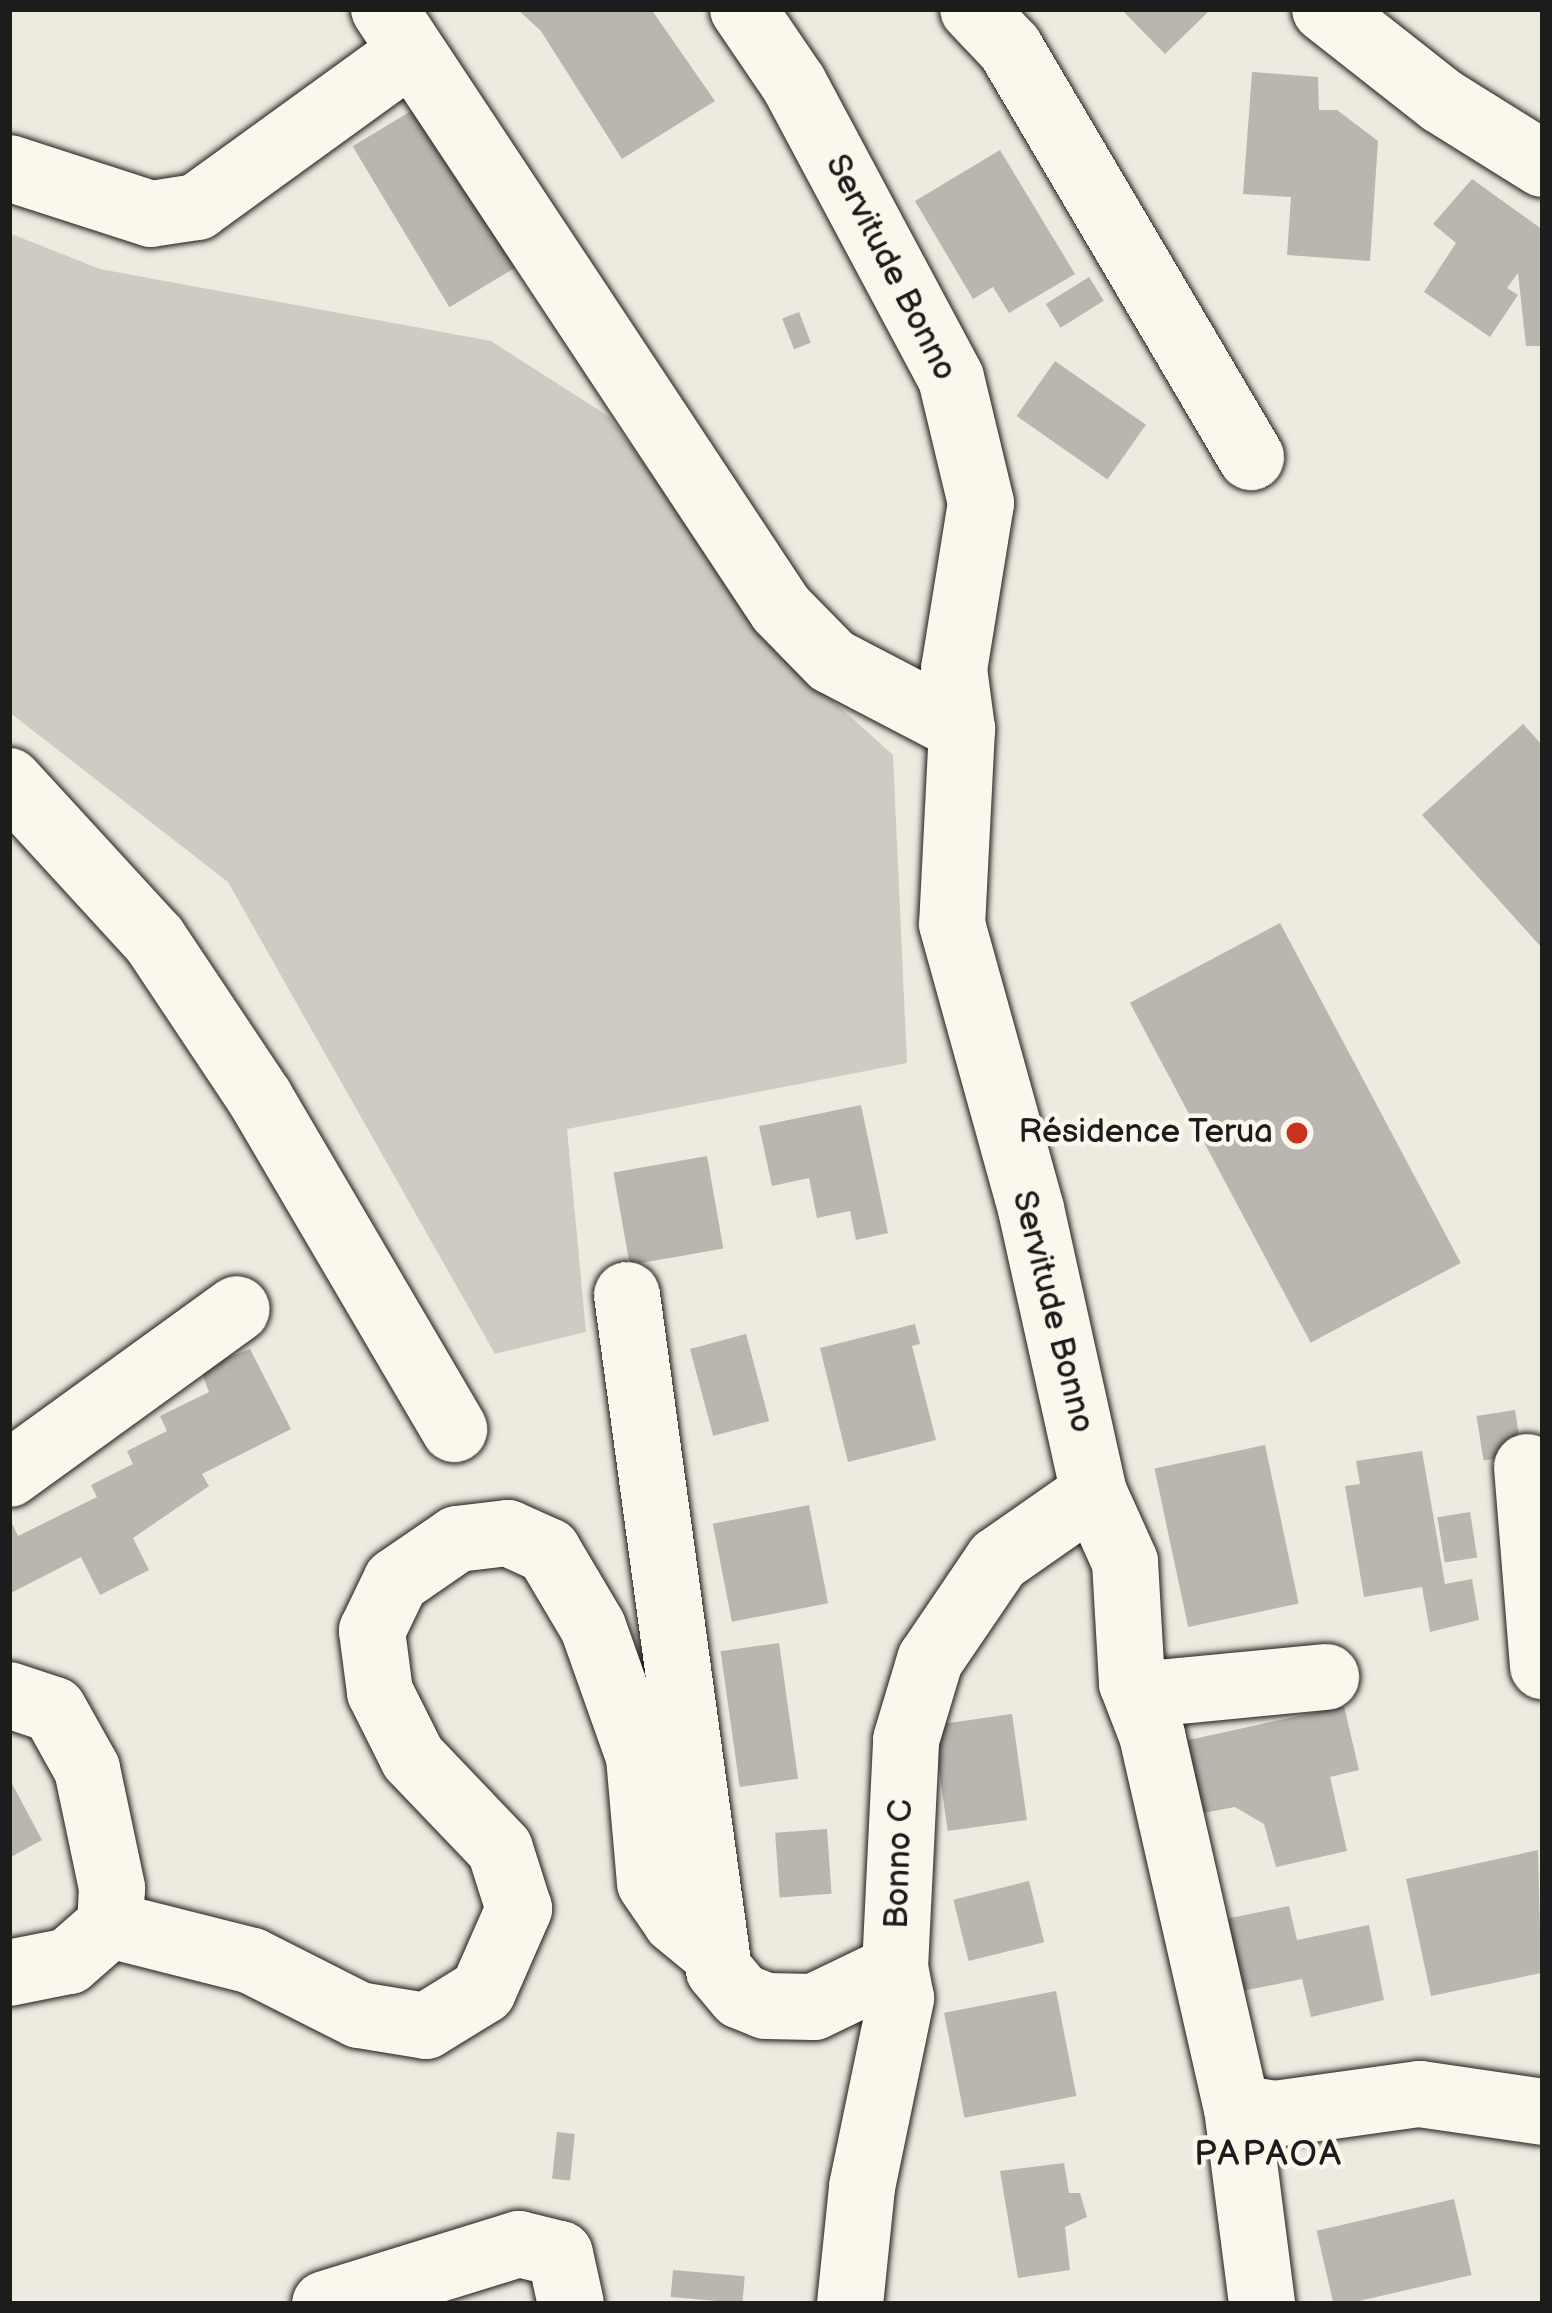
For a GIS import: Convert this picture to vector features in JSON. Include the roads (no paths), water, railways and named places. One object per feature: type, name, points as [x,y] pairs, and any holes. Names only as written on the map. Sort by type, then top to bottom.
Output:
[{"type":"street","name":"Servitude Bonno","points":[[743,9],[794,84],[951,378],[981,503],[954,669],[962,729],[952,924],[1031,1209],[1094,1493],[1125,1562],[1132,1683],[1152,1735],[1237,2108],[1262,2304]]},
{"type":"street","points":[[973,9],[1010,48],[1251,457]]},
{"type":"street","points":[[1325,9],[1442,101],[1543,164]]},
{"type":"street","points":[[9,168],[151,214],[196,207],[397,30],[781,609],[832,662],[962,729]]},
{"type":"street","points":[[9,781],[154,939],[260,1098],[454,1430]]},
{"type":"street","points":[[627,1295],[719,1970],[742,1996],[766,2006],[814,2007],[896,1969]]},
{"type":"street","points":[[9,1474],[237,1309]]},
{"type":"street","points":[[1527,1467],[1543,1666]]},
{"type":"street","name":"Bonno C","points":[[850,2304],[862,2187],[901,1998],[896,1969],[906,1740],[930,1660],[998,1560],[1094,1493]]},
{"type":"street","points":[[110,1925],[252,1961],[381,2019],[426,2026],[483,1991],[519,1909],[500,1849],[413,1758],[380,1692],[372,1631],[396,1582],[457,1539],[508,1533],[548,1551],[593,1627],[639,1756],[650,1883],[676,1922],[716,1954]]},
{"type":"street","points":[[1132,1683],[1159,1694],[1326,1677]]},
{"type":"street","points":[[9,1695],[54,1710],[87,1769],[112,1888],[110,1925],[69,1961],[9,1973]]},
{"type":"street","points":[[1237,2108],[1275,2114],[1420,2094],[1541,2116]]},
{"type":"street","points":[[325,2304],[519,2244],[560,2254],[571,2304]]},
{"type":"place","name":"Résidence Terua","points":[[1297,1133]]},
{"type":"district","name":"PAPAOA","points":[[1269,2155]]}]
